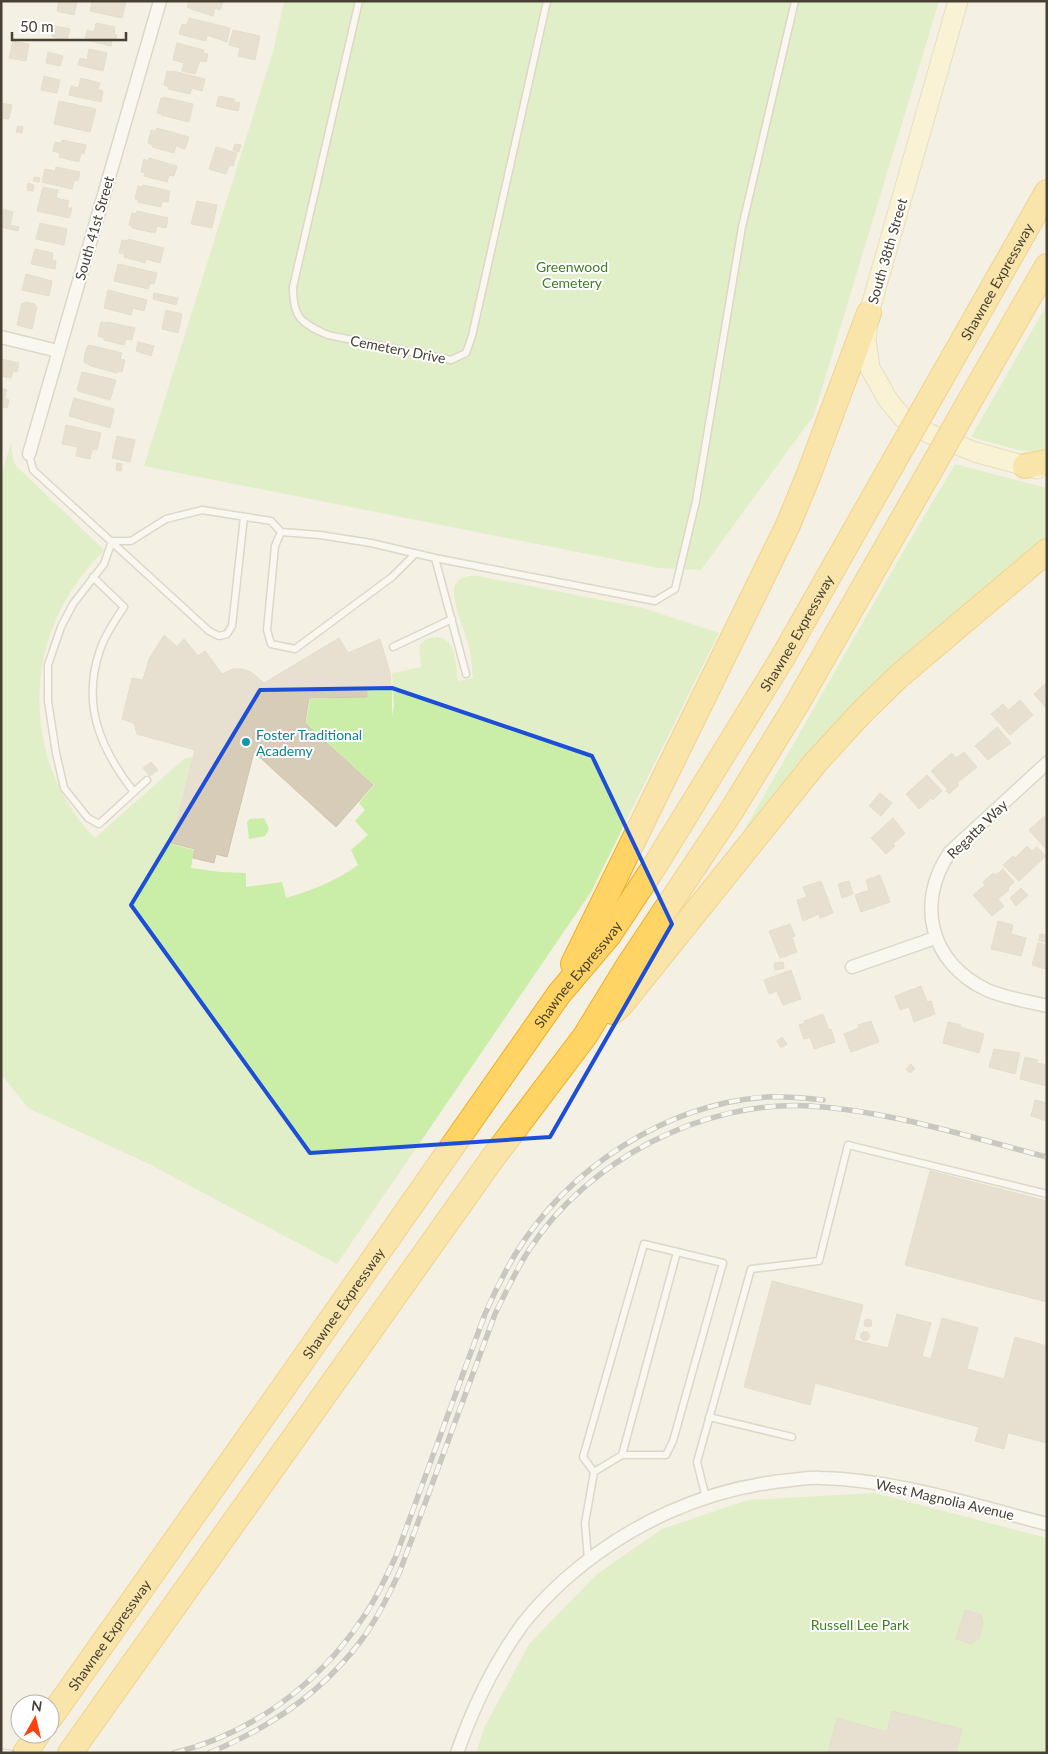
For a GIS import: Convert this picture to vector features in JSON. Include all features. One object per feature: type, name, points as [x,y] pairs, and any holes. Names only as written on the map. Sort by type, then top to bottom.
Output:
[{"type":"highway","name":"Shawnee Expressway","points":[[60,1704],[559,994],[609,935],[654,867],[783,657],[1047,192]]},
{"type":"highway","points":[[70,1753],[492,1159],[585,1036],[626,969],[732,810],[798,702],[1047,266]]},
{"type":"highway","points":[[559,994],[788,525],[869,313]]},
{"type":"highway","points":[[585,1036],[620,1006],[816,762],[861,712],[899,676],[1047,552]]},
{"type":"main road","name":"South 38th Street","points":[[958,1],[869,313],[866,340],[870,368],[888,400],[903,418],[930,434],[975,452],[1039,467]]},
{"type":"street","name":"South 41st Street","points":[[29,454],[160,1]]},
{"type":"street","points":[[1,337],[58,350]]},
{"type":"street","name":"Regatta Way","points":[[935,938],[931,911],[933,890],[942,863],[961,841],[1047,764]]},
{"type":"street","points":[[852,967],[935,938],[955,967],[971,981],[989,991],[1047,1006]]},
{"type":"street","name":"West Magnolia Avenue","points":[[457,1753],[474,1707],[491,1670],[522,1624],[545,1598],[588,1559],[636,1527],[688,1503],[736,1488],[765,1482],[819,1477],[871,1481],[897,1486],[1047,1524]]},
{"type":"lane","name":"Cemetery Drive","points":[[358,1],[293,287],[293,305],[299,317],[311,328],[328,335],[451,360],[466,353],[472,336],[547,1]]},
{"type":"lane","points":[[112,541],[131,541],[166,519],[202,510],[271,522],[281,532],[320,535],[371,543],[415,554],[655,601],[675,589],[696,501],[742,227],[795,1]]},
{"type":"lane","points":[[29,454],[33,470],[210,631],[219,636],[227,634],[232,626],[244,517]]},
{"type":"lane","points":[[281,532],[275,546],[267,630],[271,644],[295,649],[392,578],[415,554]]},
{"type":"lane","points":[[112,541],[104,564],[73,604],[61,627],[48,665],[48,702],[64,788],[88,818],[99,824],[147,780]]},
{"type":"lane","points":[[435,558],[466,674]]},
{"type":"lane","points":[[94,577],[124,606],[100,650],[94,680],[94,713],[102,742],[117,770],[134,792]]},
{"type":"lane","points":[[393,646],[452,619]]},
{"type":"lane","points":[[706,1498],[697,1462],[751,1269],[819,1261],[848,1145],[1047,1194]]},
{"type":"lane","points":[[588,1559],[585,1523],[594,1472],[583,1457],[644,1244],[723,1263],[673,1442],[666,1455],[622,1455],[594,1472]]},
{"type":"lane","points":[[622,1455],[677,1252]]},
{"type":"lane","points":[[709,1417],[792,1438]]},
{"type":"highlighted area","points":[[392,688],[592,756],[672,924],[550,1137],[310,1153],[131,905],[260,690]]},
{"type":"green space","name":"Greenwood Cemetery","points":[[284,1],[939,1],[814,415],[701,570],[658,568],[144,466],[274,48]]},
{"type":"green space","points":[[1047,304],[1047,453],[1018,450],[971,437]]},
{"type":"green space","points":[[11,443],[16,466],[104,550],[78,581],[62,606],[47,643],[41,672],[39,702],[42,732],[49,761],[60,789],[75,815],[95,838],[185,758],[193,757],[170,844],[194,850],[191,868],[246,873],[246,887],[282,882],[286,898],[324,884],[358,865],[351,850],[368,835],[355,821],[365,810],[359,803],[374,785],[306,723],[310,699],[367,697],[368,689],[392,686],[392,717],[394,705],[392,673],[421,667],[419,646],[427,639],[434,637],[444,639],[452,648],[456,661],[458,681],[473,678],[469,649],[454,599],[454,589],[457,582],[465,577],[478,576],[643,608],[719,633],[591,892],[337,1264],[149,1164],[28,1108],[1,1074],[1,476]]},
{"type":"green space","points":[[955,464],[1047,488],[1047,541],[738,841],[903,552]]},
{"type":"green space","points":[[264,818],[269,829],[265,836],[249,839],[247,822],[250,819]]},
{"type":"green space","name":"Russell Lee Park","points":[[875,1493],[1047,1538],[1047,1753],[476,1753],[485,1726],[529,1644],[597,1574],[662,1529],[748,1500]]},
{"type":"building","points":[[59,1],[77,3],[74,15],[57,11]]},
{"type":"building","points":[[92,1],[122,1],[126,3],[122,18],[90,11]]},
{"type":"building","points":[[189,1],[223,2],[220,10],[215,8],[213,16],[187,7]]},
{"type":"building","points":[[189,18],[230,28],[227,42],[207,35],[206,41],[179,34],[182,24],[187,25]]},
{"type":"building","points":[[96,23],[115,27],[114,34],[117,35],[116,40],[112,39],[111,46],[85,40],[87,30],[94,32]]},
{"type":"building","points":[[55,26],[70,29],[67,40],[52,37]]},
{"type":"building","points":[[233,30],[260,36],[255,60],[238,56],[240,48],[229,45]]},
{"type":"building","points":[[13,41],[29,44],[26,61],[9,58]]},
{"type":"building","points":[[177,43],[204,50],[203,53],[208,54],[206,62],[200,61],[195,74],[182,71],[184,63],[173,60]]},
{"type":"building","points":[[89,49],[107,53],[103,71],[78,65],[80,58],[87,60]]},
{"type":"building","points":[[48,52],[63,56],[60,66],[46,63]]},
{"type":"building","points":[[167,71],[205,79],[202,91],[192,88],[190,94],[168,89],[169,87],[164,85]]},
{"type":"building","points":[[44,76],[60,80],[57,93],[41,90]]},
{"type":"building","points":[[81,78],[100,83],[98,89],[103,91],[101,102],[69,95],[71,86],[78,88]]},
{"type":"building","points":[[219,96],[234,99],[234,102],[240,103],[238,111],[216,106]]},
{"type":"building","points":[[161,98],[193,104],[189,122],[157,113]]},
{"type":"building","points":[[59,101],[96,109],[90,132],[54,124]]},
{"type":"building","points":[[1,103],[12,105],[9,119],[1,118]]},
{"type":"building","points":[[18,126],[23,127],[22,133],[16,132]]},
{"type":"building","points":[[157,128],[189,137],[185,149],[176,146],[174,153],[152,147],[153,145],[148,143],[151,130],[156,131]]},
{"type":"building","points":[[62,140],[86,145],[84,154],[81,153],[79,162],[59,157],[60,153],[53,151],[55,142],[61,143]]},
{"type":"building","points":[[235,144],[241,145],[239,152],[233,150]]},
{"type":"building","points":[[216,147],[237,153],[233,166],[229,165],[226,174],[209,169]]},
{"type":"building","points":[[149,158],[177,166],[174,176],[169,175],[167,182],[144,176],[145,173],[141,172],[144,159],[148,161]]},
{"type":"building","points":[[56,167],[80,172],[78,181],[74,180],[72,189],[42,182],[45,169],[55,171]]},
{"type":"building","points":[[34,177],[40,178],[39,182],[33,181]]},
{"type":"building","points":[[28,183],[34,185],[33,191],[27,190]]},
{"type":"building","points":[[143,185],[170,191],[168,202],[162,201],[161,207],[138,202],[138,199],[135,199],[138,186],[142,187]]},
{"type":"building","points":[[43,187],[58,190],[56,198],[69,201],[67,208],[72,208],[69,218],[37,211]]},
{"type":"building","points":[[197,201],[217,205],[212,228],[191,224]]},
{"type":"building","points":[[1,209],[13,212],[10,225],[19,227],[18,231],[1,227]]},
{"type":"building","points":[[137,211],[168,218],[166,228],[157,226],[155,233],[132,228],[129,225],[132,213],[136,214]]},
{"type":"building","points":[[40,223],[67,229],[64,245],[36,239]]},
{"type":"building","points":[[128,239],[164,248],[160,263],[146,259],[145,263],[124,257],[125,254],[119,253],[122,240],[128,241]]},
{"type":"building","points":[[35,249],[53,253],[52,260],[56,261],[55,269],[31,264]]},
{"type":"building","points":[[118,264],[157,273],[154,284],[150,283],[148,289],[114,281]]},
{"type":"building","points":[[26,274],[52,281],[49,296],[22,290]]},
{"type":"building","points":[[108,290],[147,300],[144,311],[133,308],[131,315],[104,308]]},
{"type":"building","points":[[154,293],[178,298],[176,305],[153,299]]},
{"type":"building","points":[[25,302],[35,304],[37,307],[32,329],[17,325],[22,303],[25,304]]},
{"type":"building","points":[[166,310],[182,314],[178,333],[162,329]]},
{"type":"building","points":[[101,322],[135,328],[132,340],[126,339],[124,345],[104,340],[104,338],[98,336]]},
{"type":"building","points":[[138,342],[154,346],[151,356],[136,351]]},
{"type":"building","points":[[89,345],[122,353],[120,359],[125,360],[122,372],[117,371],[117,373],[91,366],[84,362]]},
{"type":"building","points":[[1,359],[19,363],[17,372],[13,371],[11,378],[1,376]]},
{"type":"building","points":[[82,372],[116,380],[110,400],[77,390]]},
{"type":"building","points":[[1,388],[7,390],[4,398],[9,400],[7,408],[1,407]]},
{"type":"building","points":[[74,398],[114,409],[110,428],[69,416]]},
{"type":"building","points":[[66,425],[101,433],[97,450],[92,449],[90,459],[76,456],[78,447],[62,444]]},
{"type":"building","points":[[117,436],[135,440],[130,462],[112,458]]},
{"type":"building","points":[[117,463],[122,464],[121,471],[116,470]]},
{"type":"building","name":"Foster Traditional Academy","points":[[164,635],[177,647],[184,639],[198,656],[205,651],[222,674],[233,669],[242,669],[251,672],[264,683],[339,638],[348,653],[380,639],[390,673],[391,685],[367,688],[367,697],[309,698],[305,723],[373,785],[336,827],[254,752],[227,857],[216,854],[214,863],[193,858],[195,849],[171,843],[195,750],[137,734],[134,723],[122,719],[132,678],[143,680],[149,659]]},
{"type":"building","points":[[1047,682],[1047,709],[1034,694]]},
{"type":"building","points":[[1020,700],[1033,715],[1010,735],[991,714],[1003,704],[1009,710]]},
{"type":"building","points":[[997,727],[1011,743],[988,760],[975,746]]},
{"type":"building","points":[[964,752],[977,767],[957,783],[959,785],[949,794],[946,791],[948,790],[931,771],[952,753],[956,758]]},
{"type":"building","points":[[151,762],[158,770],[150,776],[143,768]]},
{"type":"building","points":[[927,775],[942,791],[933,800],[931,798],[919,809],[906,794]]},
{"type":"building","points":[[880,793],[892,803],[881,816],[869,806]]},
{"type":"building","points":[[1047,814],[1047,850],[1029,830]]},
{"type":"building","points":[[893,818],[905,833],[893,844],[895,846],[886,854],[871,838]]},
{"type":"building","points":[[1027,846],[1032,851],[1037,847],[1046,856],[1019,881],[1003,865],[1013,856],[1015,858]]},
{"type":"building","points":[[1003,869],[1014,882],[1008,888],[1009,890],[998,899],[1004,906],[992,916],[973,895],[985,885],[983,882],[993,873],[996,875]]},
{"type":"building","points":[[880,875],[890,902],[861,912],[855,895],[869,890],[866,880]]},
{"type":"building","points":[[821,881],[833,913],[820,918],[819,914],[803,921],[797,900],[807,897],[803,887]]},
{"type":"building","points":[[849,881],[853,894],[842,898],[838,884]]},
{"type":"building","points":[[1021,888],[1028,895],[1016,906],[1010,898]]},
{"type":"building","points":[[998,921],[1013,925],[1011,934],[1026,938],[1021,956],[991,949]]},
{"type":"building","points":[[790,924],[795,936],[792,937],[797,952],[780,958],[769,931]]},
{"type":"building","points":[[1040,934],[1047,935],[1045,942],[1039,941]]},
{"type":"building","points":[[1038,943],[1047,945],[1047,966],[1045,969],[1032,965]]},
{"type":"building","points":[[783,962],[784,968],[775,970],[774,963]]},
{"type":"building","points":[[791,970],[801,999],[783,1005],[777,991],[769,994],[764,980]]},
{"type":"building","points":[[921,986],[927,1002],[931,1001],[935,1014],[914,1022],[909,1007],[900,1010],[895,996]]},
{"type":"building","points":[[823,1014],[835,1042],[814,1049],[810,1037],[804,1039],[799,1025],[805,1023],[804,1021]]},
{"type":"building","points":[[871,1021],[879,1042],[851,1052],[844,1034],[859,1028],[858,1025]]},
{"type":"building","points":[[948,1022],[984,1034],[979,1053],[943,1043]]},
{"type":"building","points":[[782,1037],[787,1044],[781,1048],[777,1041]]},
{"type":"building","points":[[994,1049],[1020,1053],[1015,1074],[989,1067]]},
{"type":"building","points":[[1025,1057],[1038,1060],[1037,1063],[1047,1065],[1047,1086],[1020,1079]]},
{"type":"building","points":[[911,1064],[915,1069],[910,1073],[906,1069]]},
{"type":"building","points":[[1035,1100],[1047,1103],[1047,1121],[1031,1116]]},
{"type":"building","points":[[930,1171],[1047,1201],[1047,1302],[905,1265]]},
{"type":"building","points":[[772,1281],[863,1305],[854,1340],[888,1348],[897,1314],[931,1323],[922,1356],[931,1359],[942,1318],[978,1328],[967,1369],[1004,1379],[1015,1337],[1047,1346],[1047,1443],[1008,1433],[1004,1449],[975,1441],[979,1427],[815,1383],[810,1405],[744,1387]]},
{"type":"building","points":[[868,1319],[872,1323],[868,1327],[864,1323]]},
{"type":"building","points":[[865,1331],[870,1336],[865,1341],[860,1336]]},
{"type":"building","points":[[965,1610],[981,1615],[983,1624],[979,1638],[971,1644],[956,1639]]},
{"type":"building","points":[[892,1711],[962,1729],[956,1753],[828,1753],[837,1718],[887,1732]]},
{"type":"railway","points":[[174,1753],[230,1733],[256,1720],[280,1704],[325,1665],[367,1612],[396,1556],[492,1298],[516,1253],[538,1222],[563,1194],[591,1169],[623,1146],[656,1127],[692,1113],[728,1102],[766,1097],[823,1100]]},
{"type":"railway","points":[[209,1753],[253,1732],[294,1706],[331,1675],[363,1638],[378,1614],[400,1571],[495,1314],[515,1273],[529,1250],[554,1218],[583,1189],[615,1163],[651,1142],[689,1125],[729,1113],[769,1107],[810,1106],[870,1113],[900,1119],[1047,1157]]},
{"type":"railway","points":[[1,1751],[13,1753]]},
{"type":"place","name":"Foster Traditional Academy","points":[[246,742]]}]
